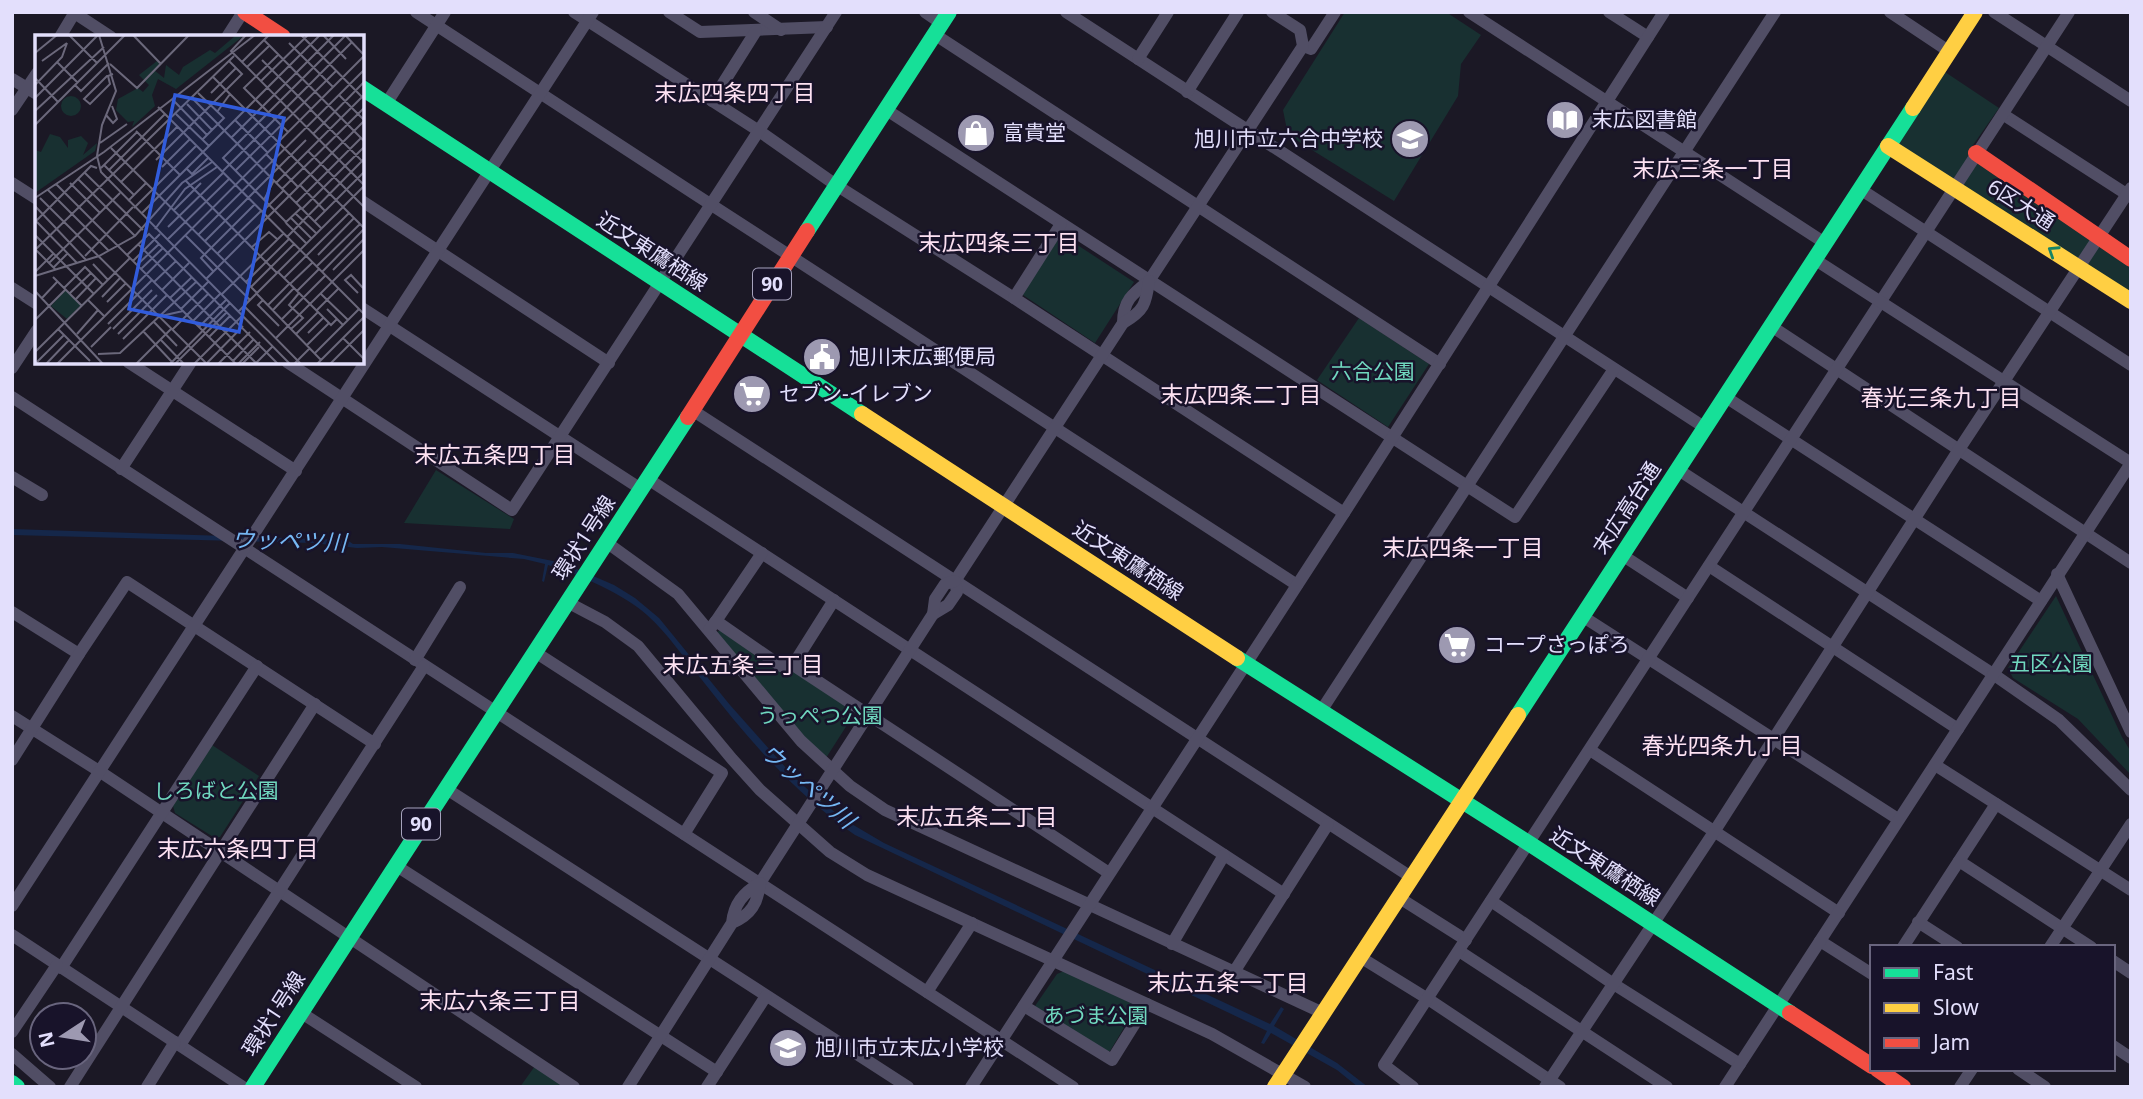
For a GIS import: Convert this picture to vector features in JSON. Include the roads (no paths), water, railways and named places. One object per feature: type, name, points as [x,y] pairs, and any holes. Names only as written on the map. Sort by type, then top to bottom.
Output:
[{"type":"main road","points":[[244,12],[280,35]]},
{"type":"main road","name":"末広高台通","points":[[1283,1074],[1975,12]]},
{"type":"main road","name":"環状1号線","points":[[253,1087],[941,23]]},
{"type":"main road","name":"近文東鷹栖線","points":[[364,92],[1870,1065]]},
{"type":"main road","name":"6区大通","points":[[1888,146],[2131,301]]},
{"type":"main road","name":"6区大通","points":[[1976,153],[2131,258]]},
{"type":"main road","points":[[1880,1071],[1903,1087]]},
{"type":"main road","points":[[12,1083],[17,1087]]},
{"type":"street","points":[[228,35],[244,12]]},
{"type":"street","points":[[416,12],[1297,585]]},
{"type":"street","points":[[386,104],[445,12]]},
{"type":"street","points":[[574,12],[590,17],[836,185],[1344,513]]},
{"type":"street","points":[[669,12],[700,32],[827,27]]},
{"type":"street","points":[[754,12],[781,30]]},
{"type":"street","points":[[290,364],[512,510],[836,12]]},
{"type":"street","points":[[925,12],[1197,207],[1440,364]]},
{"type":"street","points":[[1066,12],[1704,427]]},
{"type":"street","points":[[1138,59],[1168,12]]},
{"type":"street","points":[[1187,92],[1238,12]]},
{"type":"street","points":[[628,1087],[732,923],[734,910],[748,890],[760,883],[911,650],[933,614],[935,599],[945,584],[956,581],[1123,323],[1136,315],[1146,303],[1149,281],[1303,46],[1300,30],[1272,12]]},
{"type":"street","points":[[1303,46],[1311,50],[1335,12]]},
{"type":"street","points":[[1469,12],[1825,243]]},
{"type":"street","points":[[1609,12],[1648,37]]},
{"type":"street","points":[[971,1087],[1392,439],[1664,12]]},
{"type":"street","points":[[1321,711],[1775,12]]},
{"type":"street","points":[[1890,12],[1950,52]]},
{"type":"street","points":[[1994,12],[2131,101]]},
{"type":"street","points":[[1413,1087],[1384,1065],[2069,12]]},
{"type":"street","points":[[61,35],[74,13],[108,35]]},
{"type":"street","points":[[12,906],[590,17]]},
{"type":"street","points":[[712,101],[755,31]]},
{"type":"street","points":[[12,79],[32,91],[12,110]]},
{"type":"street","points":[[886,109],[1515,517],[1614,369]]},
{"type":"street","points":[[1360,957],[1428,999],[1551,1084],[1612,983],[1714,832],[1958,451],[2129,193],[2004,115]]},
{"type":"street","points":[[12,183],[35,198]]},
{"type":"street","points":[[1860,189],[2131,365]]},
{"type":"street","points":[[364,202],[609,363]]},
{"type":"street","points":[[1014,298],[1061,224]]},
{"type":"street","points":[[1725,1087],[2131,463],[1814,259]]},
{"type":"street","points":[[12,288],[35,303]]},
{"type":"street","points":[[364,308],[560,436],[762,553],[1284,894]]},
{"type":"street","points":[[1771,327],[2131,563]]},
{"type":"street","points":[[12,368],[35,333]]},
{"type":"street","points":[[131,364],[296,471]]},
{"type":"street","points":[[121,469],[190,364]]},
{"type":"street","points":[[1724,396],[2041,601]]},
{"type":"street","points":[[12,397],[1073,1087]]},
{"type":"street","points":[[692,410],[1411,877]]},
{"type":"street","points":[[1677,469],[1993,674],[2059,720],[2131,790]]},
{"type":"street","points":[[12,477],[41,495]]},
{"type":"street","points":[[606,542],[678,594],[713,626],[829,774],[885,810],[1086,910],[1234,972],[1319,1020]]},
{"type":"street","points":[[713,626],[762,553]]},
{"type":"street","points":[[1622,555],[1688,597]]},
{"type":"street","points":[[1709,566],[1958,729]]},
{"type":"street","points":[[2057,574],[2131,732]]},
{"type":"street","points":[[12,760],[127,582],[375,744]]},
{"type":"street","points":[[147,1087],[375,744],[460,587]]},
{"type":"street","points":[[571,597],[638,646],[760,790],[799,821],[830,852],[867,875],[972,923],[1056,956],[1147,1004],[1212,1034],[1306,1087]]},
{"type":"street","points":[[793,665],[834,600]]},
{"type":"street","points":[[12,612],[79,654]]},
{"type":"street","points":[[1582,616],[1898,819]]},
{"type":"street","points":[[713,626],[781,666],[793,665],[1108,873]]},
{"type":"street","points":[[535,652],[722,773]]},
{"type":"street","points":[[12,1032],[59,966],[257,666]]},
{"type":"street","points":[[70,1087],[315,705]]},
{"type":"street","points":[[12,716],[160,811],[574,1087]]},
{"type":"street","points":[[1590,750],[1839,913]]},
{"type":"street","points":[[684,834],[732,759]]},
{"type":"street","points":[[1935,765],[2131,890]]},
{"type":"street","points":[[445,788],[908,1087]]},
{"type":"street","points":[[1904,945],[1996,804]]},
{"type":"street","points":[[1234,972],[1328,824]]},
{"type":"street","points":[[2051,945],[2131,824]]},
{"type":"street","points":[[1172,944],[1224,855]]},
{"type":"street","points":[[1959,861],[2088,945]]},
{"type":"street","points":[[395,864],[717,1072]]},
{"type":"street","points":[[1398,897],[1581,1031],[1667,1087]]},
{"type":"street","points":[[1491,901],[1612,983],[1740,1064]]},
{"type":"street","points":[[1919,922],[1954,945]]},
{"type":"street","points":[[927,992],[972,923]]},
{"type":"street","points":[[12,935],[243,1087]]},
{"type":"street","points":[[1820,941],[1870,973]]},
{"type":"street","points":[[2115,962],[2131,973]]},
{"type":"street","points":[[707,1087],[766,996]]},
{"type":"street","points":[[1024,1006],[1112,1060],[1147,1004]]},
{"type":"street","points":[[300,1012],[416,1087]]},
{"type":"street","points":[[2115,1047],[2131,1058]]},
{"type":"street","points":[[12,1054],[49,1087]]},
{"type":"street","points":[[1961,1087],[1971,1071]]},
{"type":"street","points":[[2021,1071],[2045,1087]]},
{"type":"water","name":"ウッペツ川","points":[[12,529],[347,540],[353,544],[400,544],[486,553],[513,553],[563,563],[614,585],[659,618],[730,705],[795,778],[850,823],[884,843],[1270,1024],[1281,1007],[1284,1009],[1274,1026],[1337,1063],[1368,1087],[1358,1087],[1337,1070],[1271,1033],[1264,1044],[1261,1043],[1267,1031],[855,835],[811,801],[772,764],[647,615],[614,593],[572,573],[548,565],[544,582],[545,564],[524,559],[313,543],[12,535]]},
{"type":"place","name":"末広図書館","points":[[1565,120]]},
{"type":"place","name":"富貴堂","points":[[976,133]]},
{"type":"place","name":"旭川市立六合中学校","points":[[1410,139]]},
{"type":"place","name":"旭川末広郵便局","points":[[822,357]]},
{"type":"place","name":"セブン-イレブン","points":[[752,394]]},
{"type":"place","name":"コープさっぽろ","points":[[1457,645]]},
{"type":"place","name":"旭川市立末広小学校","points":[[788,1048]]},
{"type":"district","name":"末広四条四丁目","points":[[735,93]]},
{"type":"district","name":"末広三条一丁目","points":[[1713,169]]},
{"type":"district","name":"末広四条三丁目","points":[[999,243]]},
{"type":"district","name":"末広四条二丁目","points":[[1241,395]]},
{"type":"district","name":"春光三条九丁目","points":[[1941,398]]},
{"type":"district","name":"末広五条四丁目","points":[[495,455]]},
{"type":"district","name":"末広四条一丁目","points":[[1463,548]]},
{"type":"district","name":"末広五条三丁目","points":[[743,665]]},
{"type":"district","name":"春光四条九丁目","points":[[1722,746]]},
{"type":"district","name":"末広五条二丁目","points":[[977,817]]},
{"type":"district","name":"末広六条四丁目","points":[[238,849]]},
{"type":"district","name":"末広五条一丁目","points":[[1228,983]]},
{"type":"district","name":"末広六条三丁目","points":[[500,1001]]},
{"type":"park label","name":"六合公園","points":[[1373,372]]},
{"type":"park label","name":"五区公園","points":[[2051,664]]},
{"type":"park label","name":"うっぺつ公園","points":[[820,716]]},
{"type":"park label","name":"しろばと公園","points":[[216,791]]},
{"type":"park label","name":"あづま公園","points":[[1096,1016]]}]
